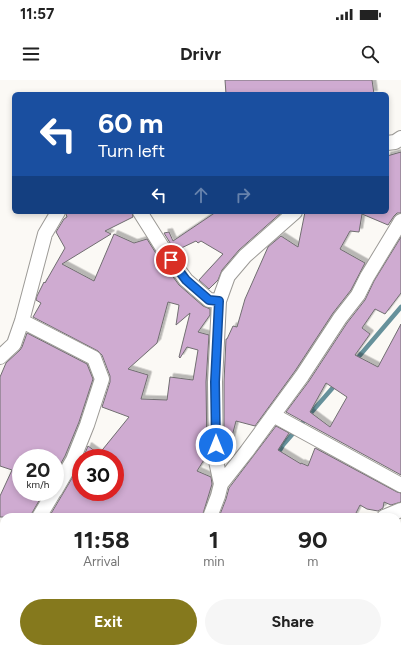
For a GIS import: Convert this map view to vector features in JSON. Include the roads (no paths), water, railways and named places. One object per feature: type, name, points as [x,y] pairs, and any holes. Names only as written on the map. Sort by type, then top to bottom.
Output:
[{"type":"street","points":[[389,143],[395,142],[401,138]]},
{"type":"street","points":[[0,358],[14,344],[22,321],[45,234],[57,214]]},
{"type":"street","points":[[141,214],[164,250],[186,280],[209,300],[219,301]]},
{"type":"street","points":[[221,484],[216,461],[215,382],[219,301],[228,276],[245,256],[293,214]]},
{"type":"street","points":[[212,513],[221,484],[302,376],[340,318],[358,295],[367,277],[401,221]]},
{"type":"street","points":[[22,321],[94,358],[102,379],[87,425],[64,475]]},
{"type":"street","points":[[273,415],[401,485]]},
{"type":"street","points":[[41,513],[49,501]]},
{"type":"waterway","points":[[355,361],[401,307]]},
{"type":"waterway","points":[[277,455],[283,445],[336,384]]}]
